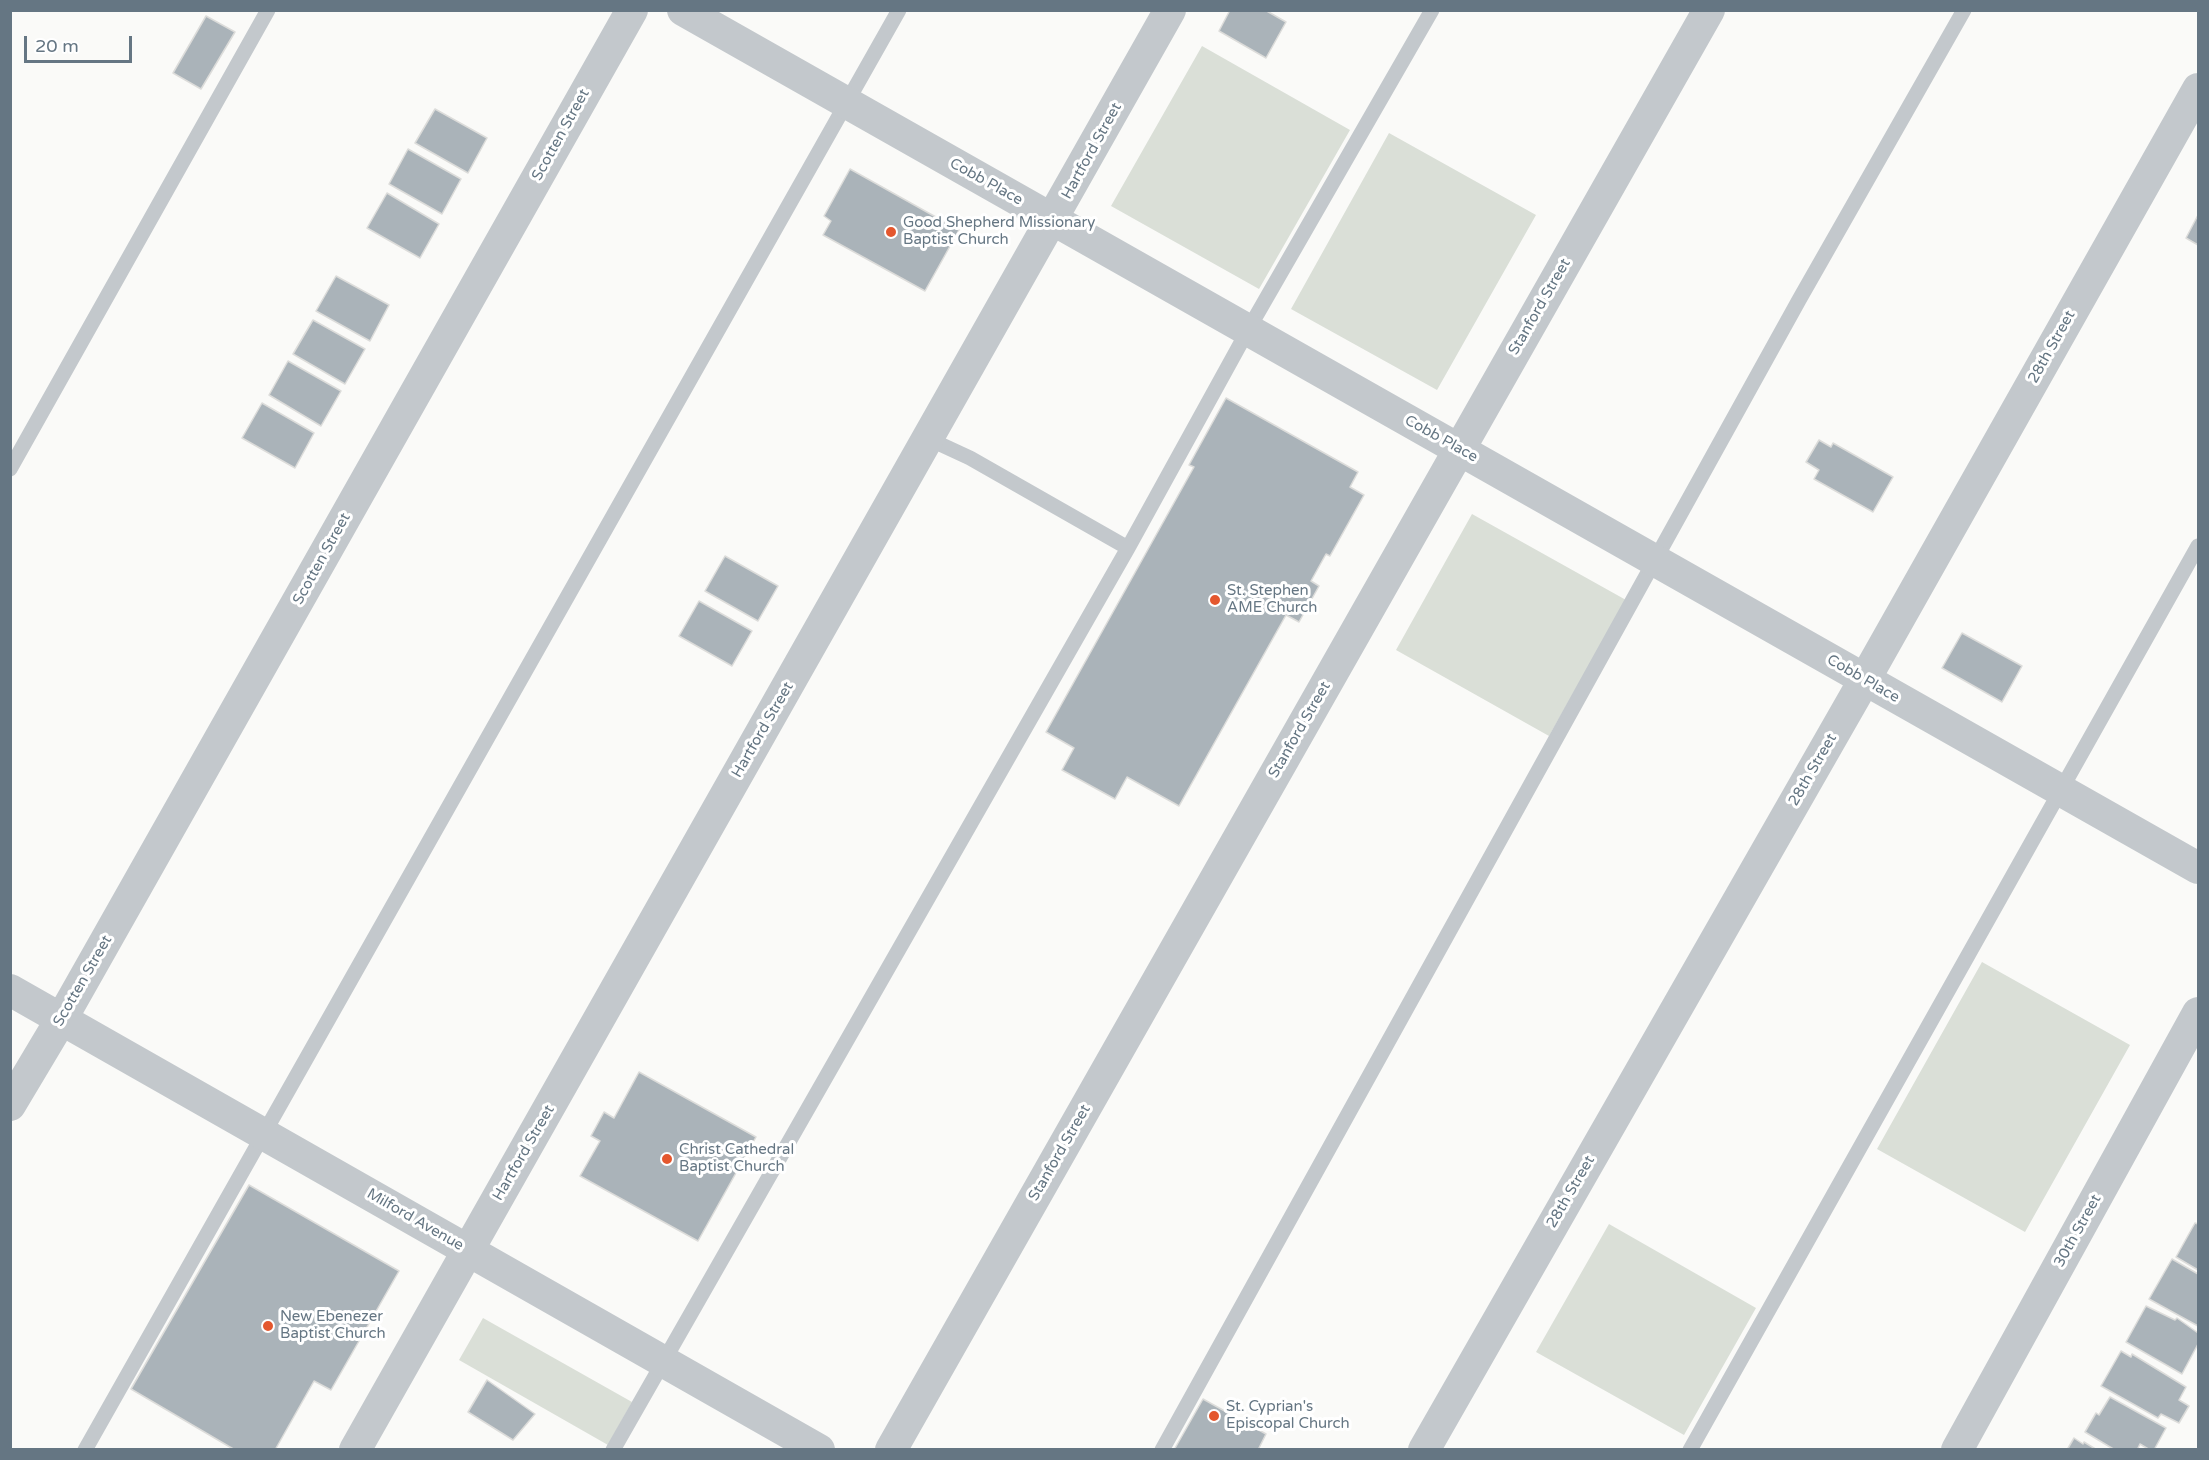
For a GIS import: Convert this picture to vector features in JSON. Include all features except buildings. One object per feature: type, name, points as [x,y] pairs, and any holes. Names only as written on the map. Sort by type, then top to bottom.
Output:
[{"type":"street","name":"Scotten Street","points":[[10,1106],[632,10]]},
{"type":"street","name":"Cobb Place","points":[[683,10],[2199,868]]},
{"type":"street","name":"Hartford Street","points":[[356,1449],[1170,10]]},
{"type":"street","name":"Stanford Street","points":[[891,1449],[1709,10]]},
{"type":"street","name":"28th Street","points":[[1424,1449],[1865,679],[2199,89]]},
{"type":"street","name":"Milford Avenue","points":[[10,990],[819,1449]]},
{"type":"street","name":"30th Street","points":[[1957,1449],[2199,1013]]},
{"type":"lane","points":[[10,470],[268,10]]},
{"type":"lane","points":[[85,1449],[899,10]]},
{"type":"lane","points":[[613,1449],[1128,548],[1248,330],[1432,10]]},
{"type":"lane","points":[[1162,1449],[1799,300],[1964,10]]},
{"type":"lane","points":[[929,438],[970,458],[1128,548]]},
{"type":"lane","points":[[1690,1449],[2199,546]]},
{"type":"shaded area","points":[[1202,46],[1350,130],[1259,289],[1111,206]]},
{"type":"shaded area","points":[[1389,133],[1536,215],[1437,390],[1291,309]]},
{"type":"shaded area","points":[[1472,514],[1626,600],[1549,736],[1396,650]]},
{"type":"shaded area","points":[[1982,962],[2130,1045],[2025,1232],[1877,1149]]},
{"type":"shaded area","points":[[1609,1224],[1756,1308],[1684,1435],[1536,1352]]},
{"type":"shaded area","points":[[483,1318],[632,1402],[608,1445],[459,1360]]},
{"type":"place","name":"Good Shepherd Missionary Baptist Church","points":[[891,232]]},
{"type":"place","name":"St. Stephen AME Church","points":[[1215,600]]},
{"type":"place","name":"Christ Cathedral Baptist Church","points":[[667,1159]]},
{"type":"place","name":"New Ebenezer Baptist Church","points":[[268,1326]]},
{"type":"place","name":"St. Cyprian's Episcopal Church","points":[[1214,1416]]}]
